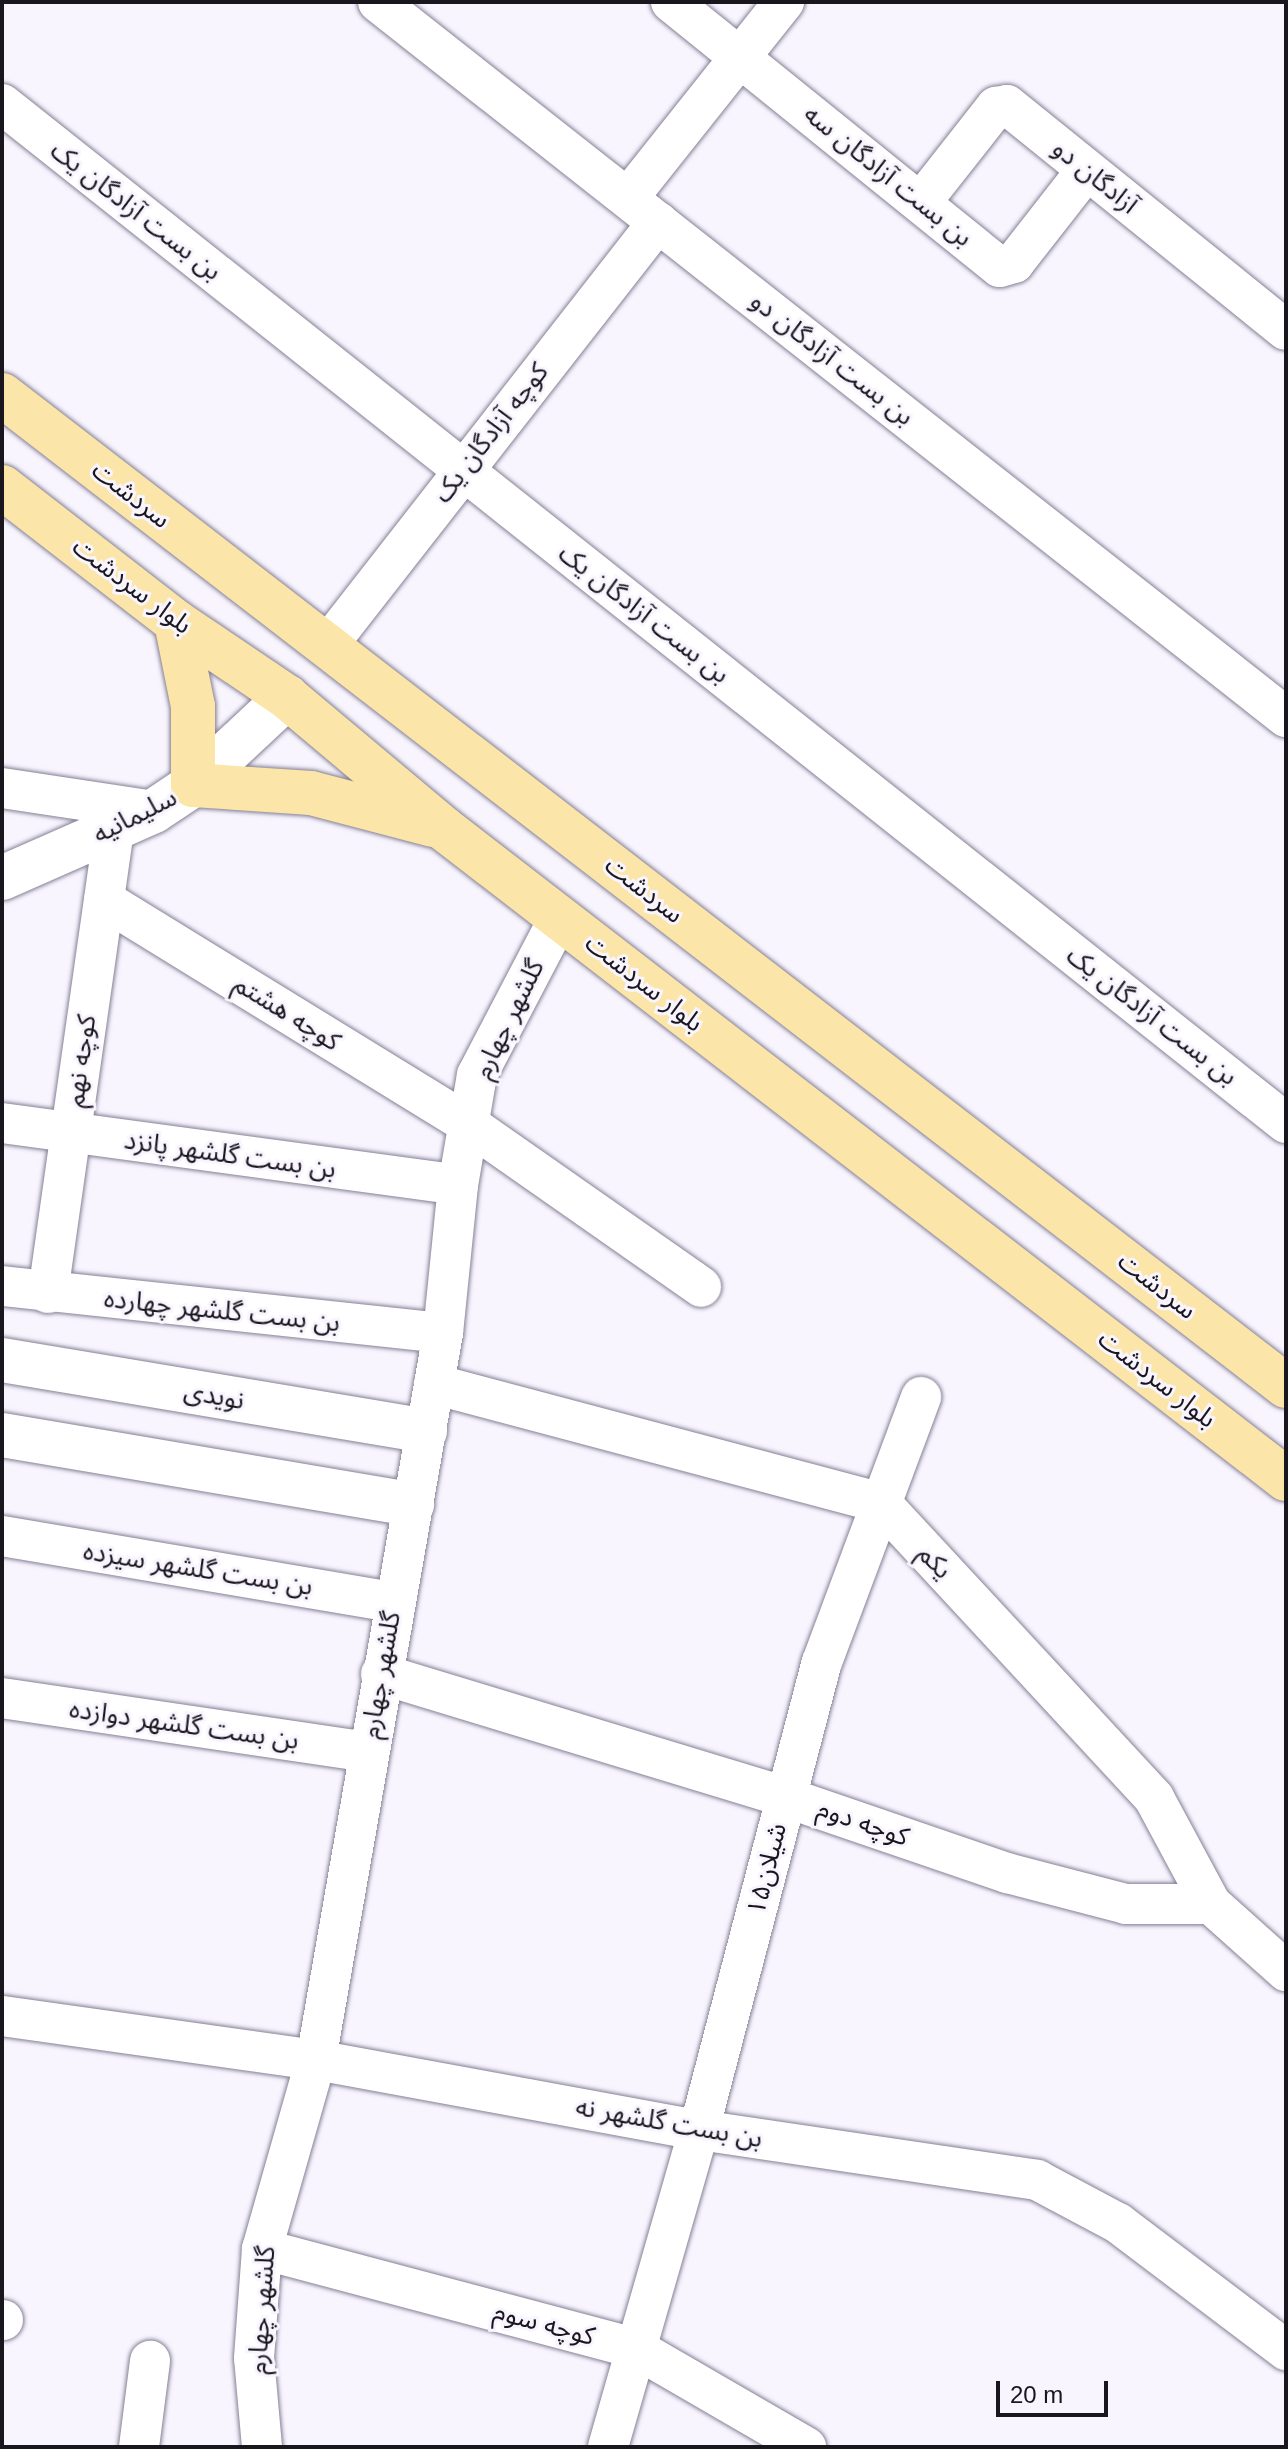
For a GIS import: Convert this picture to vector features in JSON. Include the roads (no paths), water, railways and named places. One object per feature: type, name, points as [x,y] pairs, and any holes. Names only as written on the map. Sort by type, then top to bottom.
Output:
[{"type":"main road","name":"سردشت","points":[[2,395],[1286,1386]]},
{"type":"main road","name":"بلوار سردشت","points":[[2,487],[176,622],[287,697],[443,828],[1286,1479]]},
{"type":"main road","points":[[176,622],[193,706],[193,785],[311,793],[443,828]]},
{"type":"main road","points":[[287,697],[327,646]]},
{"type":"main road","points":[[1240,1351],[1286,1364]]},
{"type":"street","name":"بن بست آزادگان دو","points":[[378,2],[1286,717]]},
{"type":"street","name":"بن بست آزادگان سه","points":[[671,2],[1007,269],[1086,171]]},
{"type":"street","name":"کوچه آزادگان یک","points":[[327,646],[462,469],[643,210],[740,57],[784,2]]},
{"type":"street","name":"بن بست آزادگان یک","points":[[2,104],[1286,1123]]},
{"type":"street","name":"آزادگان دو","points":[[922,201],[1001,104],[1286,330]]},
{"type":"street","name":"سلیمانیه","points":[[2,878],[154,811],[193,785],[287,697]]},
{"type":"street","points":[[2,788],[154,811]]},
{"type":"street","name":"کوچه نهم","points":[[48,1293],[114,828]]},
{"type":"street","name":"کوچه هشتم","points":[[104,900],[470,1125],[701,1287]]},
{"type":"street","name":"گلشهر چهارم","points":[[262,2447],[254,2358],[262,2249],[316,2060],[367,1752],[443,1333],[458,1185],[477,1075],[559,918]]},
{"type":"street","name":"بن بست گلشهر پانزد","points":[[2,1123],[458,1185]]},
{"type":"street","name":"بن بست گلشهر چهارده","points":[[2,1286],[443,1333]]},
{"type":"street","name":"نویدی","points":[[2,1360],[425,1431]]},
{"type":"street","points":[[434,1384],[881,1503]]},
{"type":"street","name":"شیلان۱۵","points":[[608,2447],[699,2130],[822,1662],[921,1397]]},
{"type":"street","points":[[2,1435],[412,1504]]},
{"type":"street","name":"یکم","points":[[881,1503],[1154,1798],[1211,1904],[1286,1971]]},
{"type":"street","name":"بن بست گلشهر سیزده","points":[[2,1536],[394,1602]]},
{"type":"street","name":"کوچه دوم","points":[[381,1674],[785,1797],[1007,1873],[1126,1904],[1211,1904]]},
{"type":"street","name":"بن بست گلشهر دوازده","points":[[2,1698],[367,1752]]},
{"type":"street","name":"بن بست گلشهر نه","points":[[2,2016],[316,2060],[699,2130],[1037,2180],[1118,2223],[1286,2350]]},
{"type":"street","name":"کوچه سوم","points":[[262,2249],[635,2348],[806,2447]]},
{"type":"street","points":[[139,2447],[150,2361]]}]
